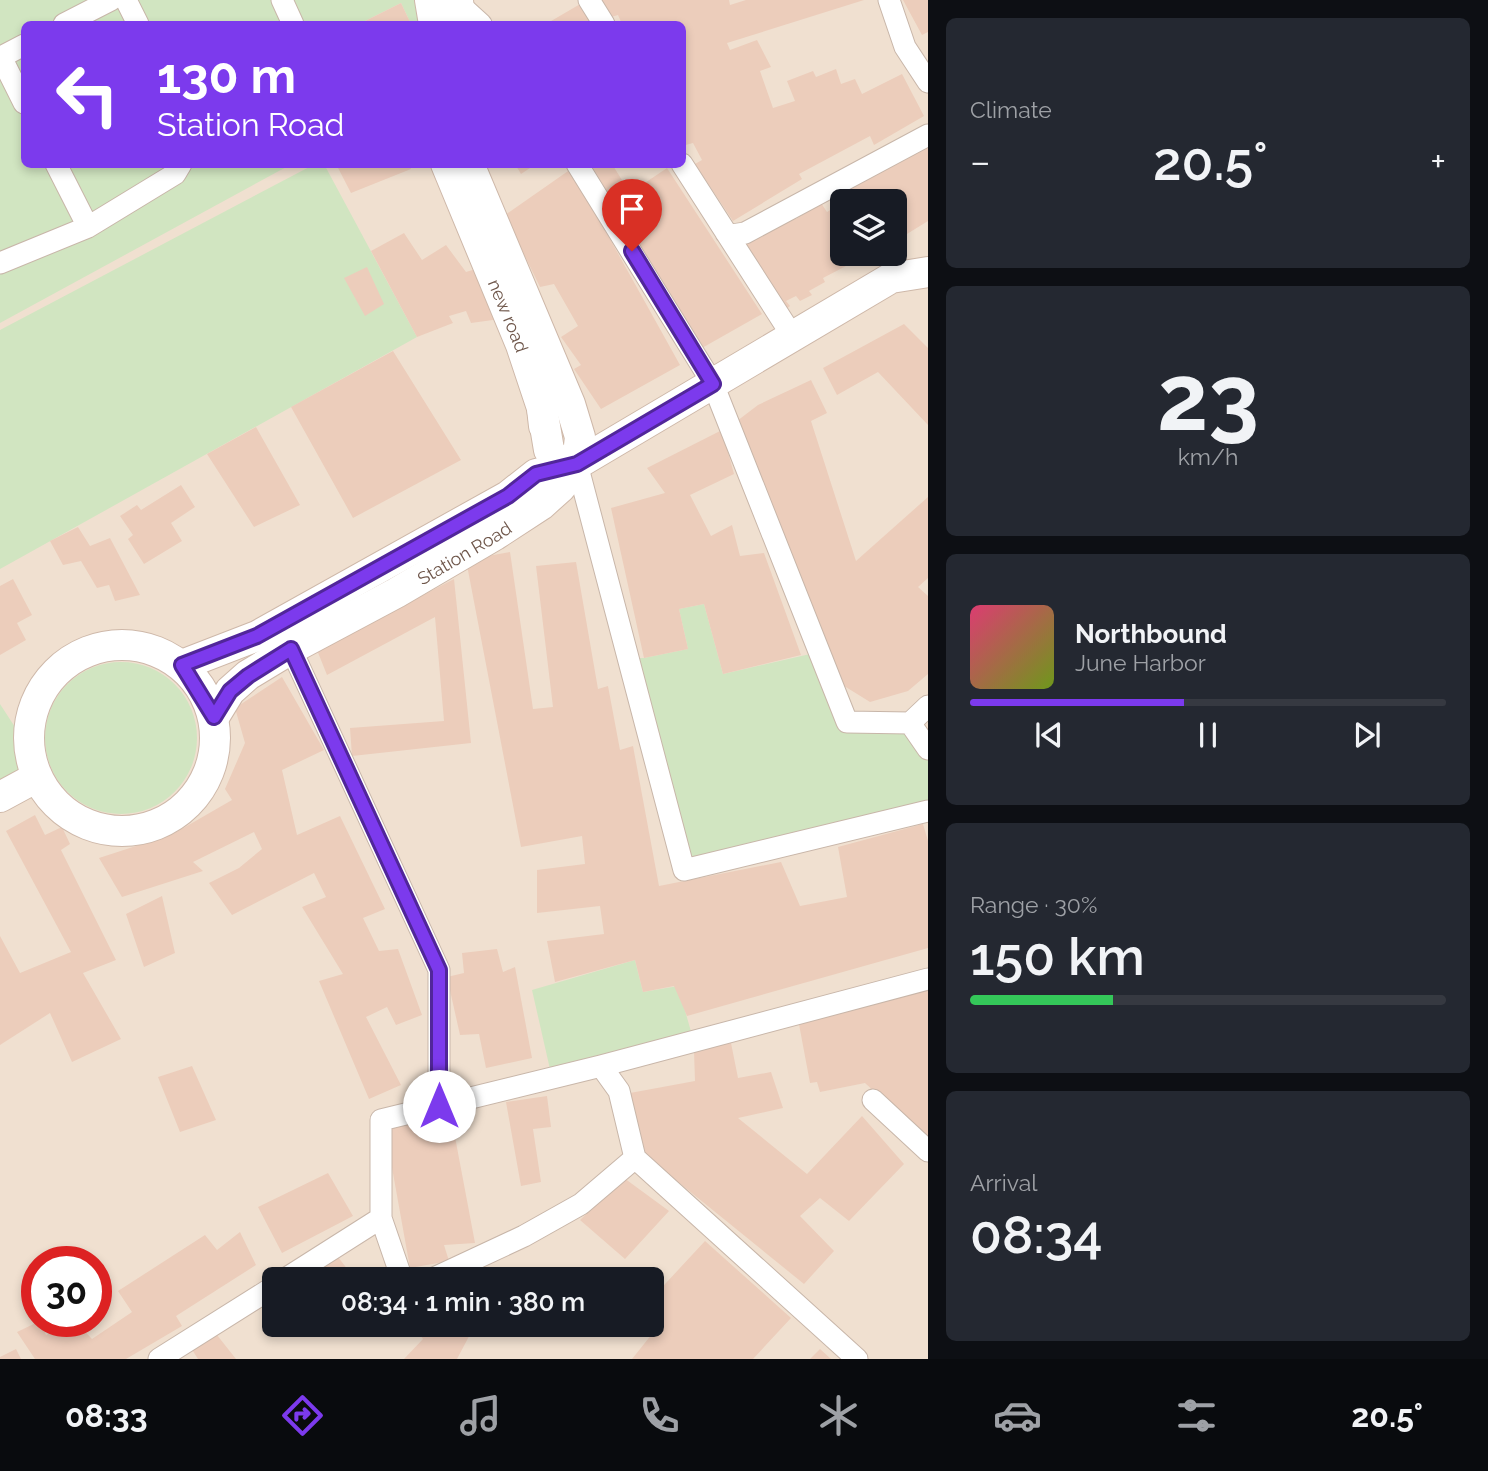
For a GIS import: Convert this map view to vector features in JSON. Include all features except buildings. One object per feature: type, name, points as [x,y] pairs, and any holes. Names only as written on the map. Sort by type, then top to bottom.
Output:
[{"type":"main road","name":"new road","points":[[448,168],[521,345],[542,408],[545,444],[536,474]]},
{"type":"main road","name":"new road","points":[[471,168],[570,404],[580,437],[577,464]]},
{"type":"main road","points":[[713,384],[891,278],[928,272]]},
{"type":"main road","name":"Station Road","points":[[214,717],[230,691],[248,676],[291,649],[495,536],[541,505],[561,487],[577,464],[713,384]]},
{"type":"main road","points":[[542,408],[549,450],[558,463],[577,464]]},
{"type":"main road","points":[[182,665],[257,636],[508,496],[536,474],[577,464]]},
{"type":"main road","points":[[123,643],[154,649],[182,665],[214,717],[216,747],[208,776],[191,802],[167,820],[138,830],[107,830],[78,820],[54,802],[37,778],[28,747],[30,715],[43,687],[64,663],[92,649],[123,643]]},
{"type":"main road","points":[[0,797],[37,778]]},
{"type":"street","points":[[70,21],[111,0]]},
{"type":"street","points":[[126,0],[136,21]]},
{"type":"street","points":[[282,0],[292,21]]},
{"type":"street","points":[[589,0],[602,21]]},
{"type":"street","points":[[889,0],[905,47],[928,82]]},
{"type":"street","points":[[445,10],[473,21]]},
{"type":"street","points":[[21,47],[1,58],[21,97]]},
{"type":"street","points":[[726,233],[745,233],[928,135]]},
{"type":"street","points":[[58,168],[88,227]]},
{"type":"street","points":[[0,263],[88,227],[175,174],[179,168]]},
{"type":"street","points":[[580,168],[713,384],[847,722],[910,723],[928,706]]},
{"type":"street","points":[[685,168],[793,337]]},
{"type":"street","points":[[577,464],[684,870],[928,811]]},
{"type":"street","points":[[291,649],[439,970],[439,1106]]},
{"type":"street","points":[[910,723],[928,748]]},
{"type":"street","points":[[398,1267],[381,1218],[381,1120],[601,1066],[928,979]]},
{"type":"street","points":[[601,1066],[619,1091],[635,1158],[857,1359]]},
{"type":"street","points":[[873,1100],[928,1151]]},
{"type":"street","points":[[458,1267],[524,1236],[581,1204],[635,1158]]},
{"type":"street","points":[[304,1267],[381,1218]]},
{"type":"street","points":[[159,1359],[262,1294]]},
{"type":"shaded area","points":[[0,0],[928,0],[928,1359],[0,1359]]},
{"type":"green space","points":[[0,0],[429,0],[433,21],[410,21],[401,3],[365,21],[21,21],[21,168],[284,168],[0,323]]},
{"type":"green space","points":[[307,168],[326,168],[417,337],[0,569],[0,330]]},
{"type":"green space","points":[[704,604],[723,674],[819,652],[847,722],[910,723],[928,749],[928,811],[684,870],[628,658],[644,658],[688,649],[679,609]]},
{"type":"green space","points":[[121,662],[150,668],[174,685],[191,709],[197,738],[191,767],[174,791],[150,808],[121,814],[92,808],[68,791],[51,767],[45,738],[51,709],[68,685],[92,668]]},
{"type":"green space","points":[[0,704],[28,747],[37,777],[0,797]]},
{"type":"green space","points":[[635,960],[643,992],[678,986],[694,1042],[552,1078],[532,990]]},
{"type":"route","points":[[439,1106],[439,970],[291,649],[248,676],[230,691],[214,717],[182,665],[257,636],[508,496],[536,474],[577,464],[713,384],[632,251]]}]
